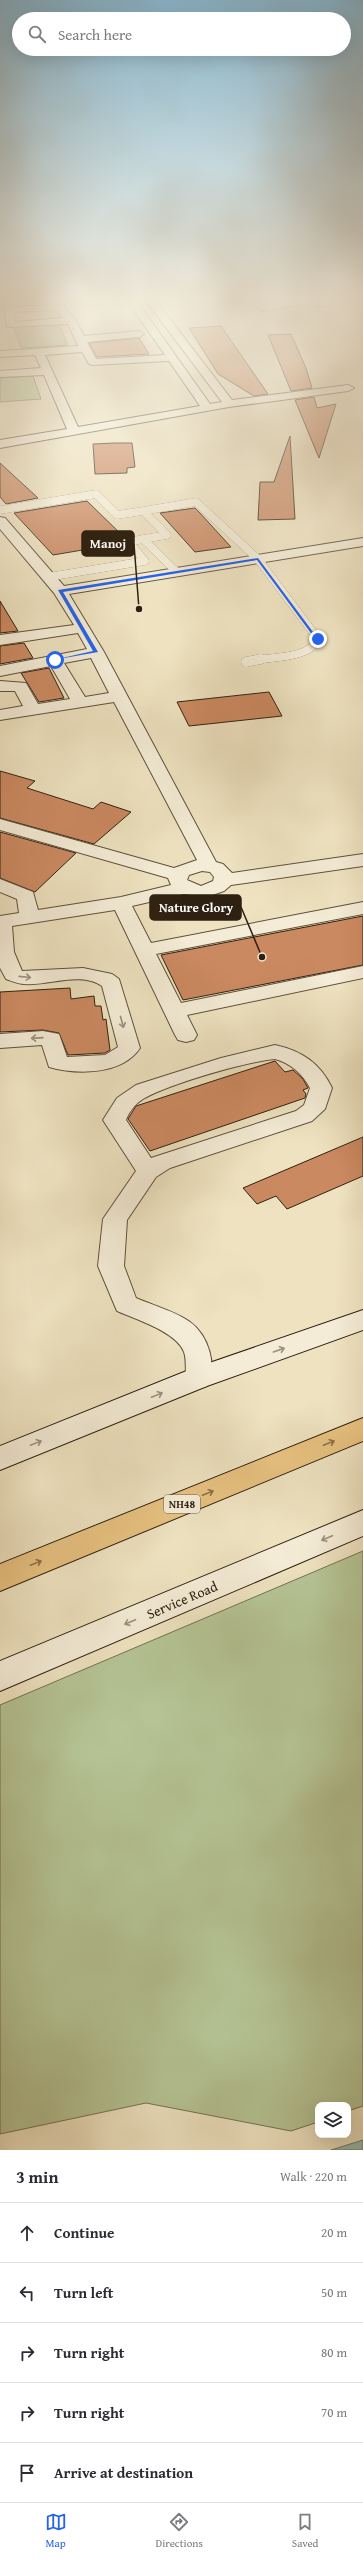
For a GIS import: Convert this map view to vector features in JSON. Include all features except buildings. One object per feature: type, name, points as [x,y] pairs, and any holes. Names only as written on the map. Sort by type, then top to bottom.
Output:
[{"type":"highway","name":"NH48","points":[[0,1578],[363,1429]]},
{"type":"street","points":[[60,397],[74,430]]},
{"type":"street","points":[[201,397],[208,408]]},
{"type":"street","points":[[224,397],[229,404]]},
{"type":"street","points":[[0,444],[229,404],[279,397]]},
{"type":"street","points":[[0,521],[60,591],[83,628],[209,866]]},
{"type":"street","points":[[60,591],[363,542]]},
{"type":"street","points":[[0,640],[83,628]]},
{"type":"street","points":[[0,671],[96,652]]},
{"type":"street","points":[[55,660],[80,702]]},
{"type":"street","points":[[0,686],[20,686],[33,710]]},
{"type":"street","points":[[0,715],[119,696]]},
{"type":"street","points":[[0,824],[181,882],[205,892],[218,887],[224,880],[363,860]]},
{"type":"street","points":[[181,882],[181,871],[194,866],[209,866],[221,872],[224,880]]},
{"type":"street","points":[[0,1041],[43,1038],[51,1040],[57,1062],[64,1064],[114,1061],[124,1057],[129,1048],[112,984],[105,977],[91,974],[24,978],[14,975],[4,952],[1,922],[121,903],[181,882]]},
{"type":"street","points":[[0,885],[26,896],[30,918]]},
{"type":"street","points":[[121,903],[186,1035]]},
{"type":"street","points":[[144,950],[363,908]]},
{"type":"street","points":[[174,1011],[363,972]]},
{"type":"street","points":[[148,1171],[114,1120],[121,1106],[136,1094],[223,1064],[273,1051],[292,1056],[316,1075],[321,1088],[314,1109],[304,1116],[162,1162],[148,1171],[116,1219],[111,1266],[126,1304],[181,1329],[197,1350],[198,1378]]},
{"type":"street","points":[[0,1458],[198,1378],[363,1320]]},
{"type":"street","name":"Service Road","points":[[0,1676],[363,1523]]},
{"type":"lane","points":[[0,510],[96,494],[117,515],[196,502],[258,559],[318,639],[315,646],[307,651],[246,662]]},
{"type":"lane","points":[[48,577],[145,561],[129,542],[167,535],[143,511]]},
{"type":"lane","points":[[143,539],[177,572]]},
{"type":"green space","points":[[0,397],[40,397],[41,399],[0,402]]},
{"type":"green space","points":[[363,1551],[363,2106],[351,2110],[351,2102],[315,2102],[315,2123],[291,2131],[146,2103],[0,2134],[0,1705]]},
{"type":"water","points":[[363,2140],[363,2150],[331,2150]]},
{"type":"place","name":"Manoj","points":[[139,609]]},
{"type":"place","name":"Nature Glory","points":[[262,957]]},
{"type":"route","points":[[55,660],[96,652],[60,591],[258,559],[318,639]]}]
